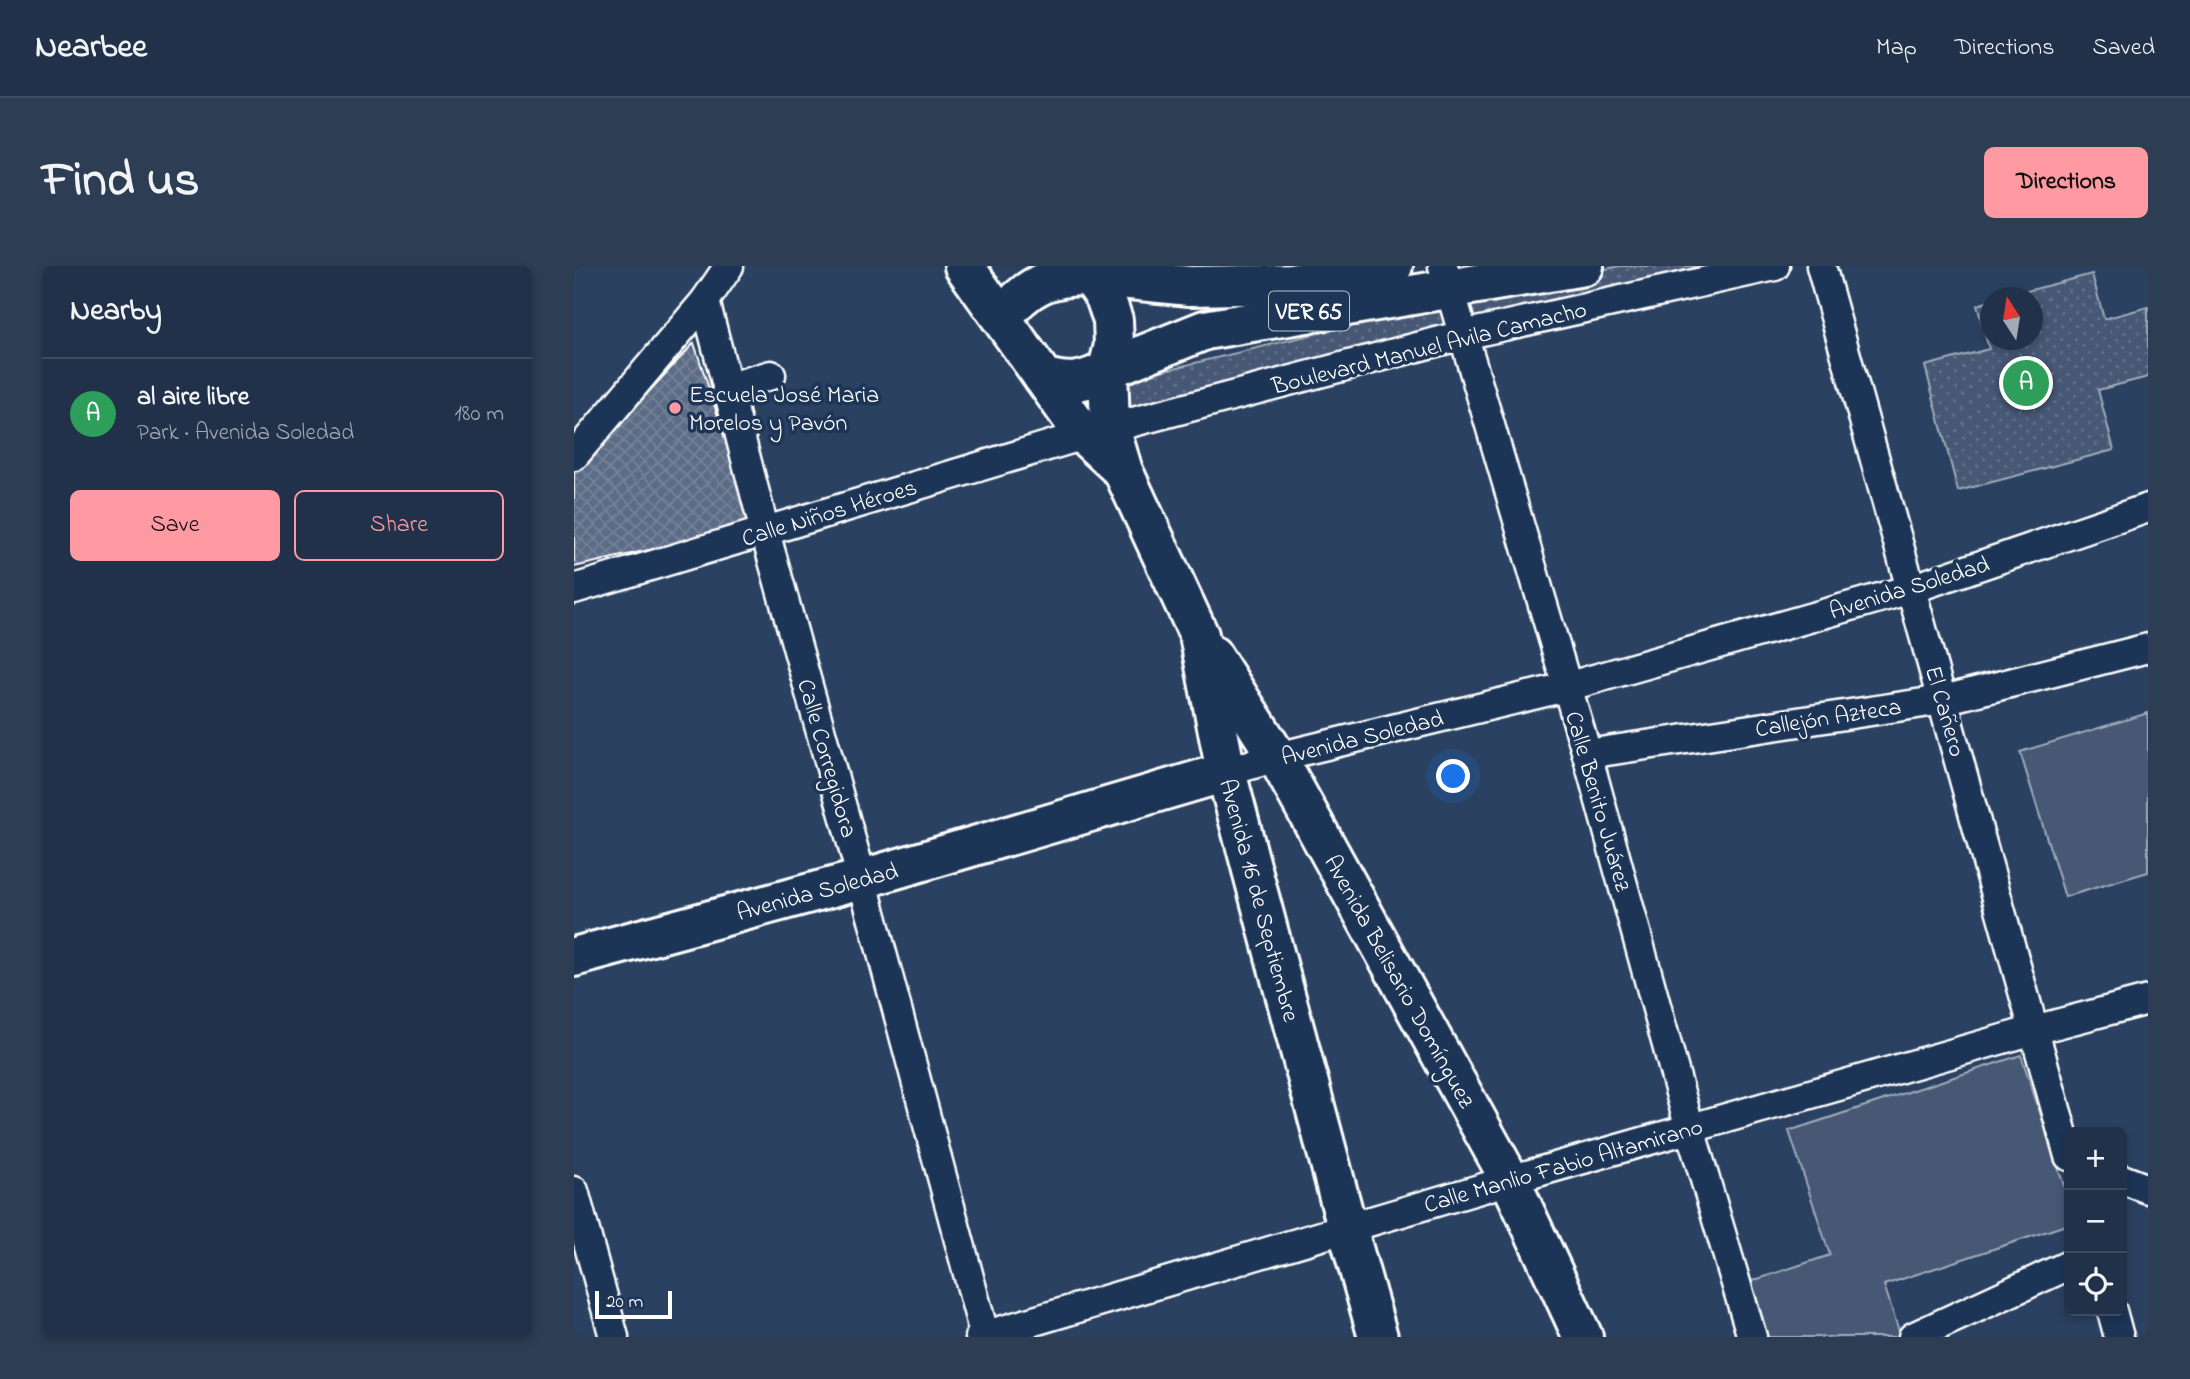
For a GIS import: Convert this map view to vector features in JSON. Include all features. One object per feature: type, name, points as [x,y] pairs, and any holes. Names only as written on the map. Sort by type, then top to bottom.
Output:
[{"type":"main road","name":"Avenida 16 de Septiembre","points":[[964,266],[1043,377],[1097,432],[1123,471],[1199,635],[1226,772],[1346,1227],[1378,1337]]},
{"type":"main road","name":"VER 65","points":[[1077,271],[1190,286],[1292,284],[1393,266]]},
{"type":"main road","name":"VER 65","points":[[1043,377],[1060,382],[1078,382],[1205,330],[1446,276],[1584,266]]},
{"type":"main road","points":[[1002,318],[1022,296],[1049,280],[1077,271],[1105,296],[1113,320],[1114,345],[1108,369]]},
{"type":"main road","name":"Avenida 16 de Septiembre","points":[[1097,432],[1108,369]]},
{"type":"main road","name":"Avenida Belisario Domínguez","points":[[1199,635],[1277,757],[1510,1180],[1583,1337]]},
{"type":"main road","name":"Avenida Soledad","points":[[574,957],[862,879],[1226,772]]},
{"type":"street","points":[[574,456],[705,301],[729,266]]},
{"type":"street","name":"Boulevard Manuel Avila Camacho","points":[[1097,432],[1464,335],[1775,266]]},
{"type":"street","name":"El Cañero","points":[[1821,266],[2064,1138]]},
{"type":"street","name":"Calle Benito Juárez","points":[[1446,276],[1587,754],[1690,1129],[1752,1337]]},
{"type":"street","name":"Calle Corregidora","points":[[705,301],[983,1337]]},
{"type":"street","points":[[727,388],[771,375]]},
{"type":"street","name":"Calle Niños Héroes","points":[[574,589],[1097,432]]},
{"type":"street","name":"Avenida Soledad","points":[[1226,772],[1277,757],[1566,687],[1911,589],[2148,508]]},
{"type":"street","name":"Callejón Azteca","points":[[1587,754],[1943,700],[2148,648]]},
{"type":"street","name":"Calle Manlio Fabio Altamirano","points":[[983,1337],[1346,1227],[2034,1030],[2148,1000]]},
{"type":"street","points":[[2127,1181],[2148,1189]]},
{"type":"street","points":[[574,1191],[614,1337]]},
{"type":"street","points":[[1913,1337],[2064,1267]]},
{"type":"street","points":[[2113,1316],[2119,1337]]},
{"type":"shaded area","points":[[1620,266],[1757,266],[1465,332],[1457,300]]},
{"type":"shaded area","points":[[2092,274],[2104,319],[2148,307],[2148,377],[2098,390],[2114,450],[1958,491],[1925,366],[1985,350],[2043,350],[2042,287]]},
{"type":"shaded area","points":[[1452,301],[1461,333],[1124,416],[1124,380]]},
{"type":"shaded area","points":[[2148,713],[2148,872],[2065,897],[2020,752]]},
{"type":"shaded area","points":[[2021,1055],[2064,1186],[2064,1226],[1884,1285],[1901,1337],[1768,1337],[1749,1282],[1830,1255],[1789,1131]]},
{"type":"building","name":"Escuela José Maria Morelos y Pavón","points":[[694,343],[754,526],[574,567],[574,472]]},
{"type":"place","name":"al aire libre","points":[[2026,383]]},
{"type":"place","name":"Escuela José Maria Morelos y Pavón","points":[[675,408]]}]
